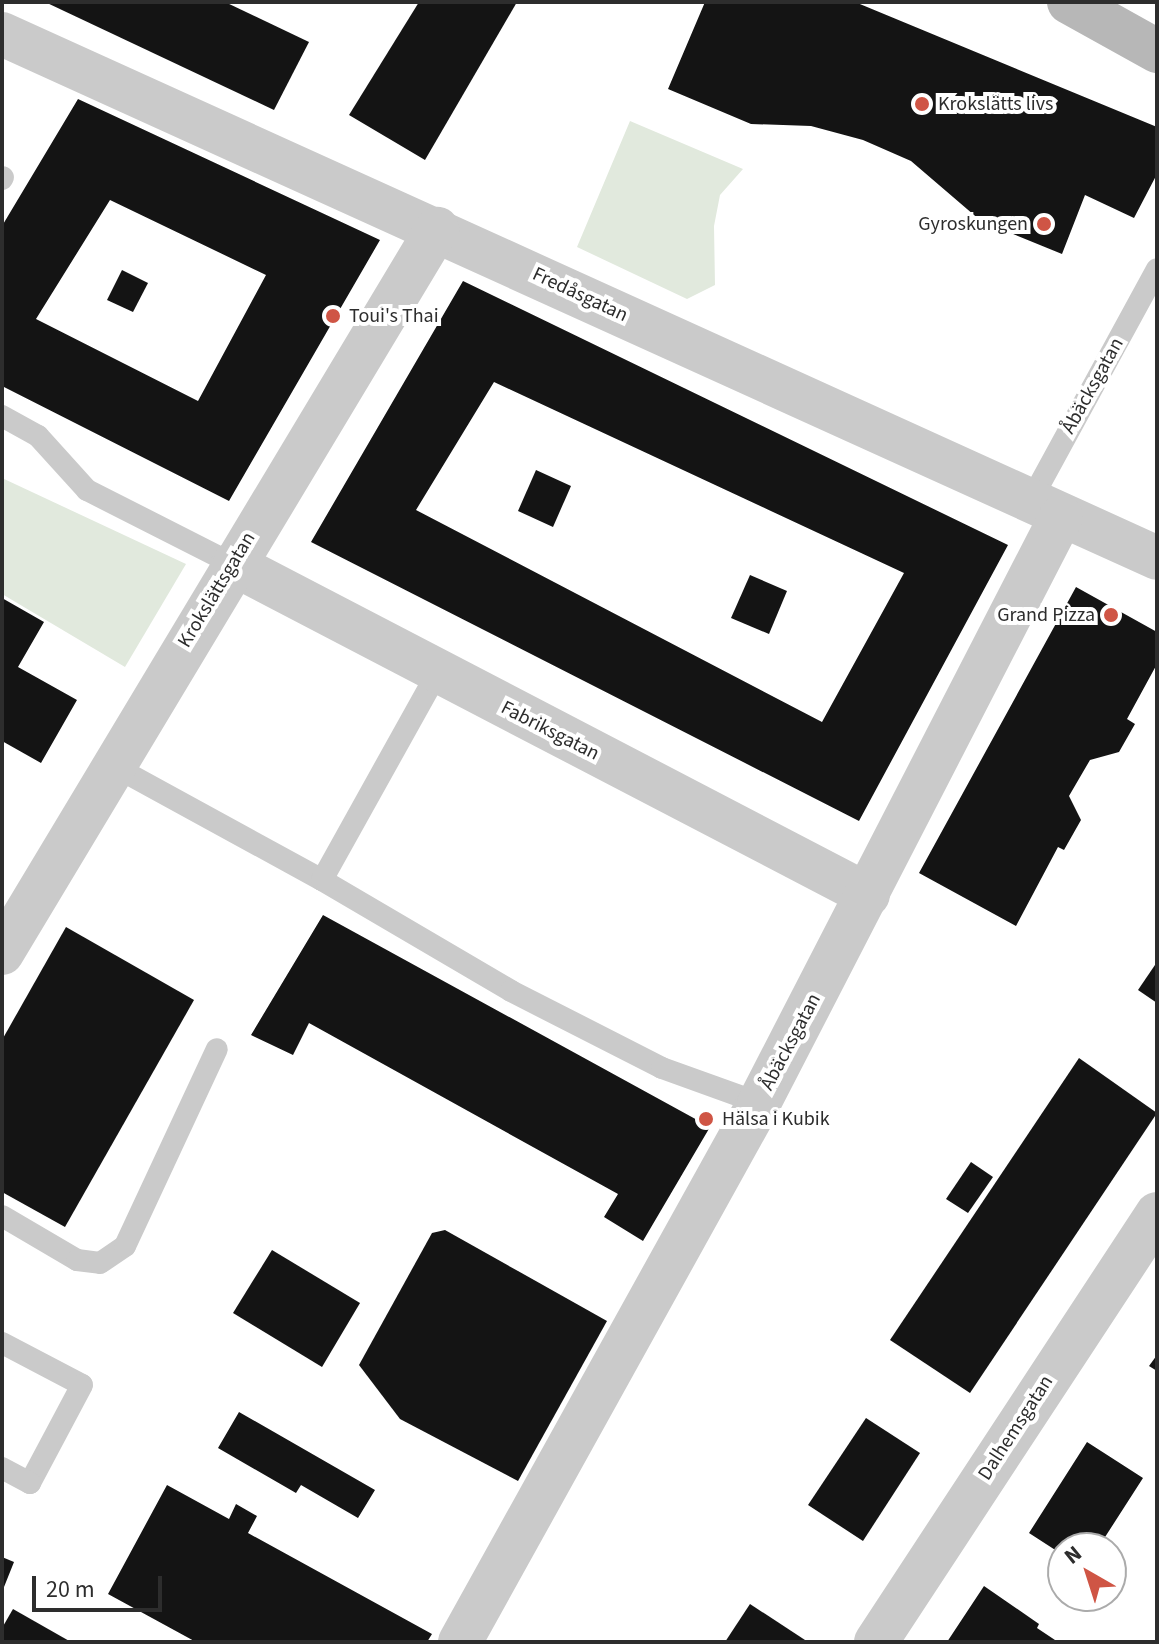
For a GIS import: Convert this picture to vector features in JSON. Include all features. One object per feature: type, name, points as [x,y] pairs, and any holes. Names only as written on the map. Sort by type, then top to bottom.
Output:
[{"type":"main road","points":[[1069,2],[1157,51]]},
{"type":"street","name":"Fredåsgatan","points":[[2,34],[1157,558]]},
{"type":"street","name":"Krokslättsgatan","points":[[2,953],[112,765],[437,229]]},
{"type":"street","name":"Åbäcksgatan","points":[[460,1642],[759,1103],[868,895],[1046,510]]},
{"type":"street","name":"Fabriksgatan","points":[[233,564],[868,895]]},
{"type":"street","name":"Dalhemsgatan","points":[[876,1642],[1157,1214]]},
{"type":"lane","name":"Åbäcksgatan","points":[[1046,510],[1157,269]]},
{"type":"lane","points":[[2,416],[38,436],[87,490],[233,564]]},
{"type":"lane","points":[[322,880],[438,672]]},
{"type":"lane","points":[[112,765],[322,880],[511,991],[662,1068],[759,1103]]},
{"type":"lane","points":[[2,1216],[77,1260],[100,1263],[125,1246],[217,1049]]},
{"type":"lane","points":[[2,1343],[82,1385],[30,1483],[2,1468]]},
{"type":"shaded area","points":[[630,121],[743,169],[720,195],[714,226],[715,285],[687,299],[577,247]]},
{"type":"shaded area","points":[[2,478],[186,564],[125,667],[2,594]]},
{"type":"building","points":[[45,2],[225,2],[309,42],[274,110]]},
{"type":"building","points":[[419,2],[517,2],[425,160],[349,115]]},
{"type":"building","points":[[705,2],[855,2],[1157,127],[1157,174],[1134,218],[1085,195],[1062,254],[981,221],[911,161],[863,140],[811,126],[751,124],[668,89]]},
{"type":"building","points":[[78,99],[380,240],[229,501],[2,386],[2,226]],"holes":[[[110,200],[266,275],[198,401],[36,319]]]},
{"type":"building","points":[[122,270],[148,283],[133,312],[107,300]]},
{"type":"building","points":[[463,281],[1008,545],[859,821],[311,542]],"holes":[[[494,382],[904,573],[822,722],[416,510]]]},
{"type":"building","points":[[536,470],[571,486],[553,527],[518,511]]},
{"type":"building","points":[[750,575],[787,591],[769,634],[731,618]]},
{"type":"building","points":[[1076,587],[1157,632],[1157,664],[1127,719],[1135,724],[1119,752],[1090,760],[1069,796],[1081,820],[1064,850],[1058,847],[1016,926],[919,873]]},
{"type":"building","points":[[2,598],[44,622],[18,667],[77,700],[41,763],[2,741]]},
{"type":"building","points":[[323,915],[710,1127],[643,1241],[604,1217],[618,1194],[309,1023],[293,1055],[251,1035]]},
{"type":"building","points":[[66,927],[194,1000],[65,1227],[2,1192],[2,1040]]},
{"type":"building","points":[[1157,962],[1157,1003],[1138,990]]},
{"type":"building","points":[[1079,1058],[1157,1113],[970,1393],[890,1340]]},
{"type":"building","points":[[971,1162],[993,1177],[968,1213],[946,1199]]},
{"type":"building","points":[[445,1230],[607,1321],[518,1481],[400,1419],[359,1365],[432,1233]]},
{"type":"building","points":[[272,1250],[360,1303],[322,1367],[233,1313]]},
{"type":"building","points":[[1157,1355],[1157,1371],[1149,1366]]},
{"type":"building","points":[[239,1412],[375,1490],[358,1518],[301,1485],[296,1493],[218,1448]]},
{"type":"building","points":[[866,1418],[920,1453],[863,1541],[808,1505]]},
{"type":"building","points":[[1087,1442],[1143,1478],[1108,1532],[1047,1532],[1047,1545],[1029,1533]]},
{"type":"building","points":[[167,1485],[229,1519],[236,1504],[257,1516],[248,1533],[432,1634],[427,1642],[196,1642],[108,1594]]},
{"type":"building","points":[[2,1557],[14,1562],[2,1592]]},
{"type":"building","points":[[984,1586],[1039,1624],[1037,1628],[1058,1642],[947,1642]]},
{"type":"building","points":[[750,1604],[805,1640],[725,1642]]},
{"type":"building","points":[[13,1609],[71,1642],[2,1642],[2,1628]]},
{"type":"tram line","points":[[1153,2],[1157,4]]},
{"type":"place","name":"Krokslätts livs","points":[[922,104]]},
{"type":"place","name":"Gyroskungen","points":[[1044,224]]},
{"type":"place","name":"Toui's Thai","points":[[333,316]]},
{"type":"place","name":"Grand Pizza","points":[[1111,615]]},
{"type":"place","name":"Hälsa i Kubik","points":[[706,1119]]}]
